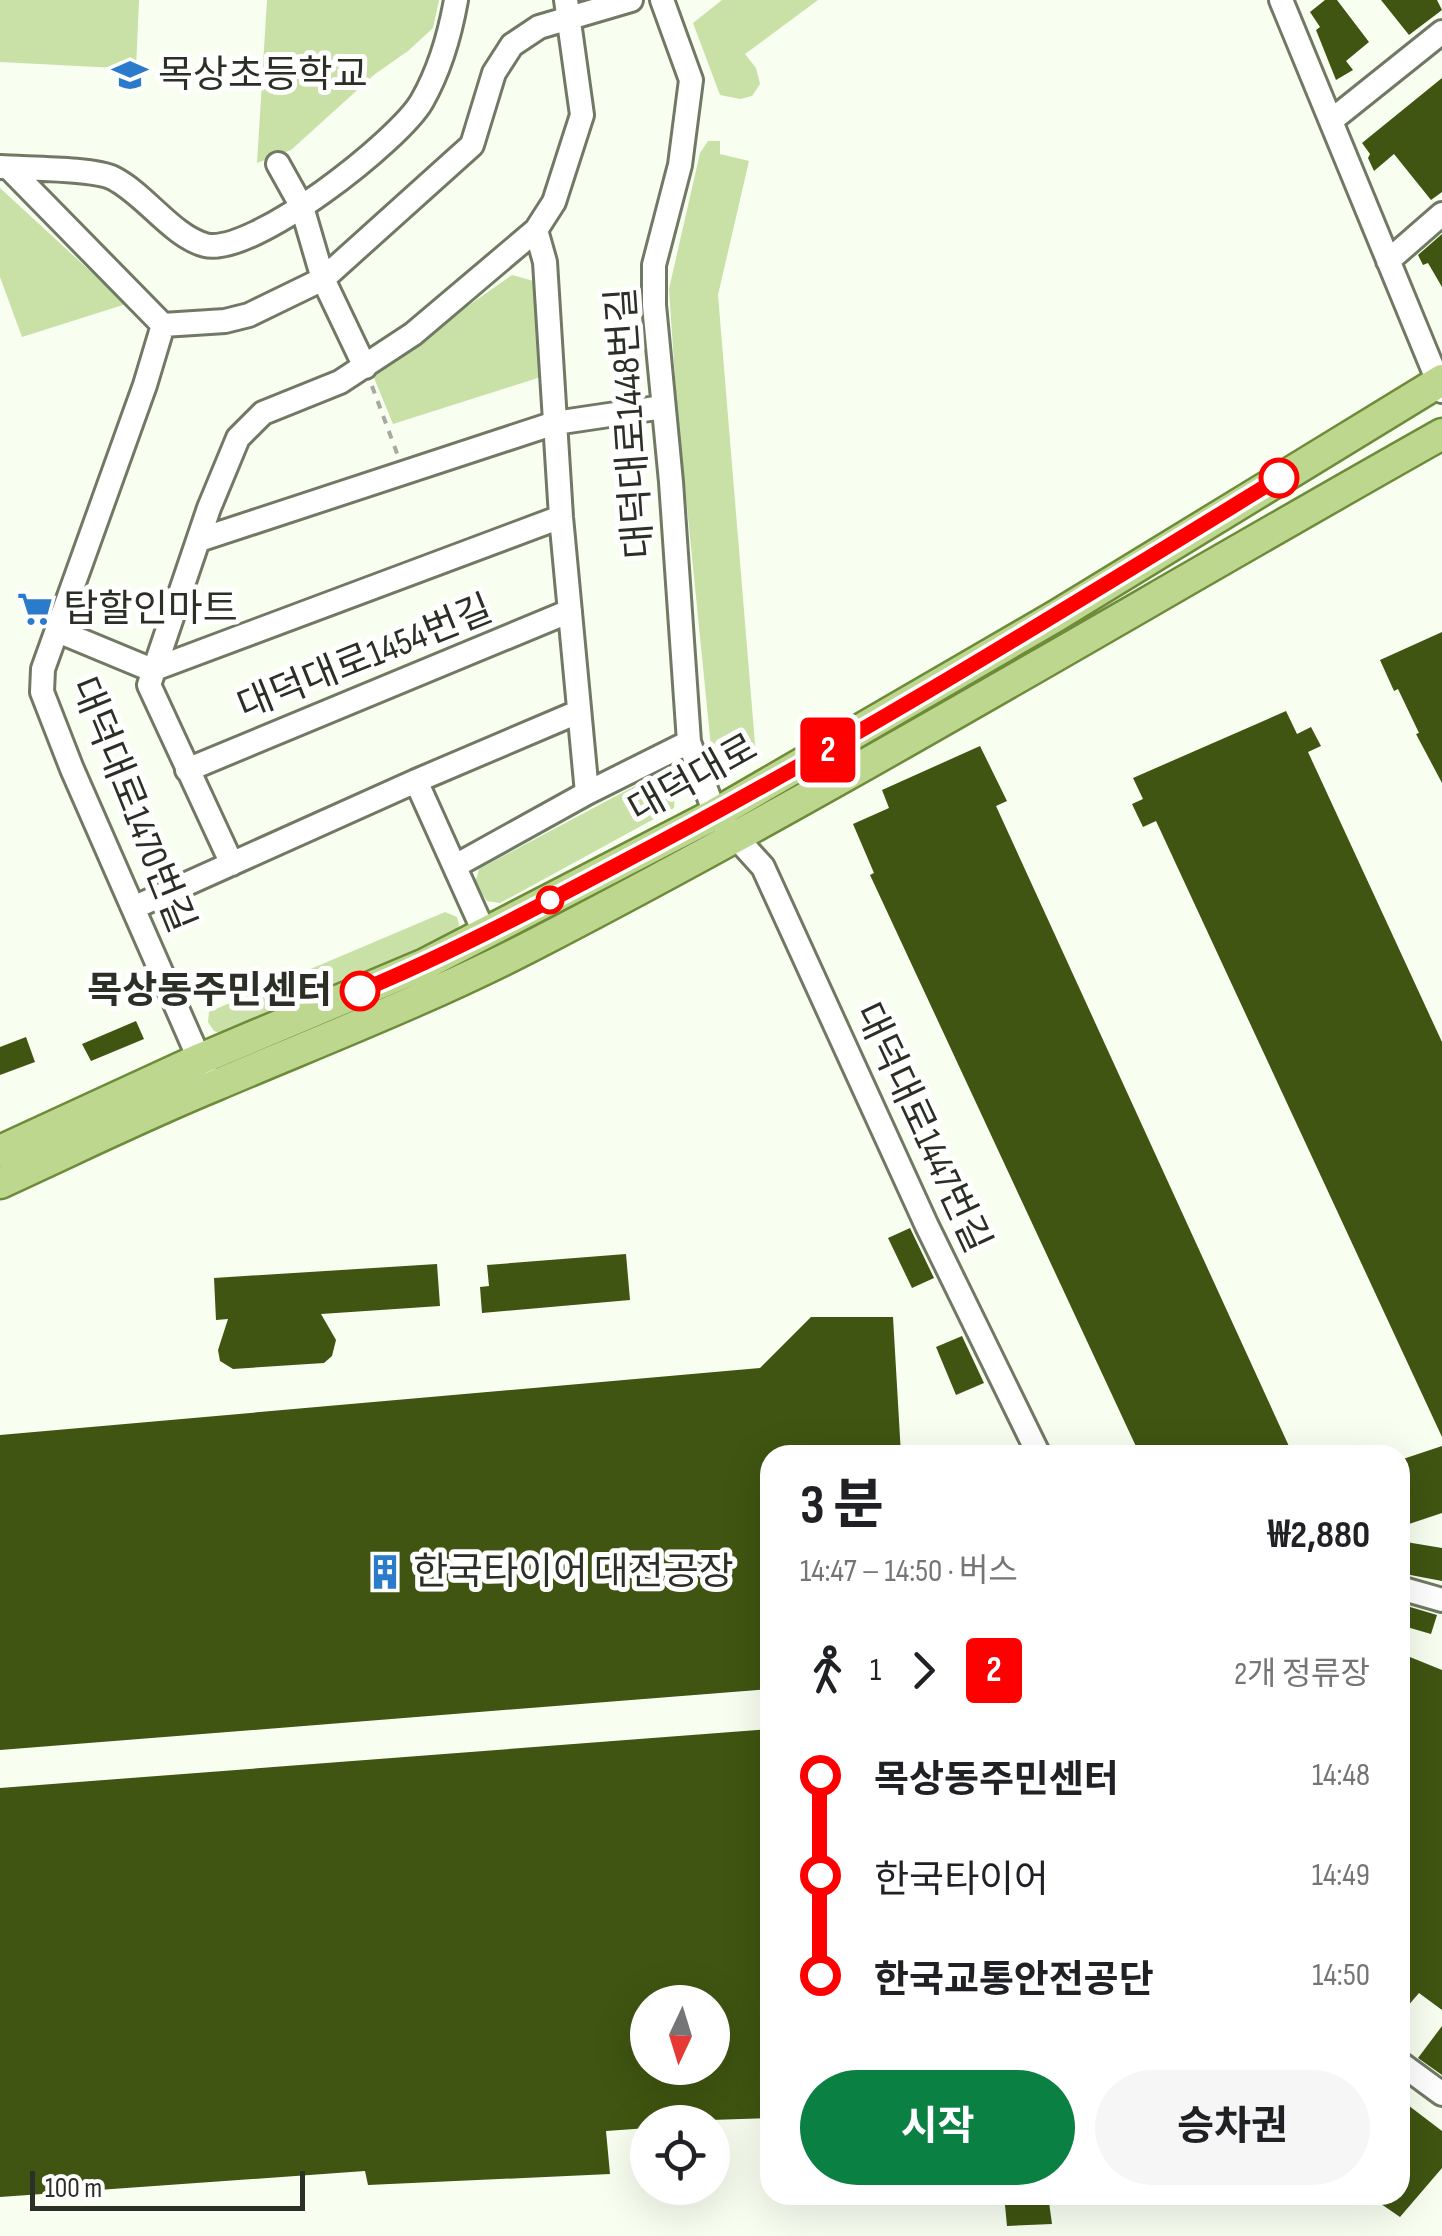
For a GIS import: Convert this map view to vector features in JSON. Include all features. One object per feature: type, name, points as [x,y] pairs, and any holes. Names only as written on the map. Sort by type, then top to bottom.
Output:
[{"type":"main road","name":"대덕대로","points":[[0,1151],[205,1073],[387,1014],[534,945],[1040,626],[1441,385]]},
{"type":"main road","name":"대덕대로","points":[[0,1183],[205,1073],[485,934],[932,729],[1442,434]]},
{"type":"street","points":[[5,167],[109,175],[204,245],[225,245],[247,238],[271,228],[302,207],[401,128],[421,103],[452,24],[456,0]]},
{"type":"street","points":[[5,167],[163,325],[225,321],[249,314],[323,279],[472,145],[494,73],[512,45],[567,8],[631,0]]},
{"type":"street","name":"대덕대로1448번길","points":[[662,0],[691,80],[680,165],[654,264],[663,407],[689,742],[724,826]]},
{"type":"street","points":[[1281,0],[1441,385]]},
{"type":"street","points":[[232,864],[149,685],[238,438],[263,413],[367,372],[536,230],[554,202],[582,115],[567,8]]},
{"type":"street","points":[[1332,120],[1442,32]]},
{"type":"street","points":[[278,164],[302,207],[323,279],[367,372]]},
{"type":"street","points":[[1388,261],[1442,214]]},
{"type":"street","points":[[536,230],[545,262],[561,517],[587,793]]},
{"type":"street","name":"대덕대로1470번길","points":[[163,325],[43,669],[42,692],[205,1073]]},
{"type":"street","points":[[199,540],[555,423],[663,407]]},
{"type":"street","name":"대덕대로1454번길","points":[[152,670],[561,517]]},
{"type":"street","name":"대덕대로1454번길","points":[[187,770],[570,611]]},
{"type":"street","points":[[58,631],[152,670]]},
{"type":"street","points":[[133,908],[578,712]]},
{"type":"street","points":[[457,866],[587,793],[689,742]]},
{"type":"street","points":[[416,781],[485,934]]},
{"type":"street","name":"대덕대로1447번길","points":[[724,826],[763,867],[927,1226],[1033,1445]]},
{"type":"street","points":[[1410,1591],[1442,1600]]},
{"type":"street","points":[[1410,2070],[1442,2094]]},
{"type":"path","points":[[367,372],[400,461]]},
{"type":"green space","points":[[0,0],[139,0],[136,69],[0,62]]},
{"type":"green space","points":[[267,0],[439,0],[433,28],[408,51],[375,74],[291,150],[257,163]]},
{"type":"green space","points":[[722,0],[818,0],[745,54],[756,68],[760,84],[752,96],[740,99],[720,95],[693,23]]},
{"type":"green space","points":[[708,141],[720,141],[720,154],[749,161],[718,295],[756,756],[735,766],[712,757],[669,289],[700,153]]},
{"type":"green space","points":[[0,188],[126,304],[22,337],[0,277]]},
{"type":"green space","points":[[512,275],[537,282],[547,375],[393,424],[372,373]]},
{"type":"green space","points":[[678,763],[674,808],[500,903],[487,901],[475,883],[479,869]]},
{"type":"green space","points":[[445,912],[457,917],[455,935],[225,1035],[214,1031],[208,1022],[209,1012]]},
{"type":"building","points":[[1325,0],[1337,0],[1369,42],[1346,61],[1353,70],[1336,80],[1316,30],[1320,27],[1310,12]]},
{"type":"building","points":[[1381,0],[1437,0],[1442,10],[1409,35]]},
{"type":"building","points":[[1442,78],[1442,192],[1431,200],[1394,154],[1374,171],[1370,154],[1362,143]]},
{"type":"building","points":[[1442,234],[1442,287],[1428,263],[1423,265],[1418,255]]},
{"type":"building","points":[[1442,632],[1442,783],[1398,689],[1394,691],[1380,660]]},
{"type":"building","points":[[1286,711],[1297,734],[1311,727],[1321,746],[1308,752],[1442,1042],[1442,1437],[1156,821],[1143,827],[1132,804],[1143,799],[1133,778]]},
{"type":"building","points":[[980,746],[1007,801],[996,806],[1288,1445],[1135,1445],[870,875],[874,873],[853,824],[889,808],[882,790]]},
{"type":"building","points":[[136,1021],[144,1039],[91,1061],[82,1044]]},
{"type":"building","points":[[26,1037],[35,1062],[0,1075],[0,1047]]},
{"type":"building","points":[[910,1228],[934,1278],[912,1288],[888,1238]]},
{"type":"building","points":[[626,1254],[630,1300],[482,1313],[480,1287],[489,1286],[487,1265]]},
{"type":"building","points":[[437,1264],[440,1306],[321,1314],[336,1340],[332,1356],[324,1363],[233,1369],[220,1361],[218,1350],[228,1319],[216,1320],[214,1278]]},
{"type":"building","name":"한국타이어 대전공장","points":[[811,1317],[893,1317],[900,1445],[760,1445],[760,1690],[0,1750],[0,1435],[760,1368]]},
{"type":"building","points":[[962,1336],[984,1383],[956,1395],[936,1347]]},
{"type":"building","points":[[1442,1446],[1442,1513],[1410,1524],[1410,1457]]},
{"type":"building","points":[[1410,1543],[1442,1548],[1442,1581],[1410,1575]]},
{"type":"building","points":[[1410,1607],[1437,1615],[1431,1634],[1410,1628]]},
{"type":"building","points":[[1410,1657],[1442,1670],[1442,2010],[1419,1993],[1410,2003]]},
{"type":"building","points":[[760,1730],[760,2118],[730,2119],[730,2105],[630,2105],[630,2129],[606,2131],[610,2174],[368,2185],[365,2171],[0,2197],[0,1788]]},
{"type":"building","points":[[1442,2026],[1442,2075],[1418,2058]]},
{"type":"building","points":[[1410,2107],[1442,2131],[1442,2168],[1400,2217],[1383,2205],[1410,2205]]},
{"type":"building","points":[[1005,2205],[1049,2205],[1052,2224],[1007,2226]]},
{"type":"bus line","name":"2","points":[[360,991],[425,964],[715,814],[1056,616],[1279,478]]},
{"type":"place","name":"목상초등학교","points":[[130,75]]},
{"type":"place","name":"탑할인마트","points":[[35,609]]},
{"type":"place","name":"목상동주민센터","points":[[360,991]]},
{"type":"place","name":"한국타이어 대전공장","points":[[385,1572]]}]
